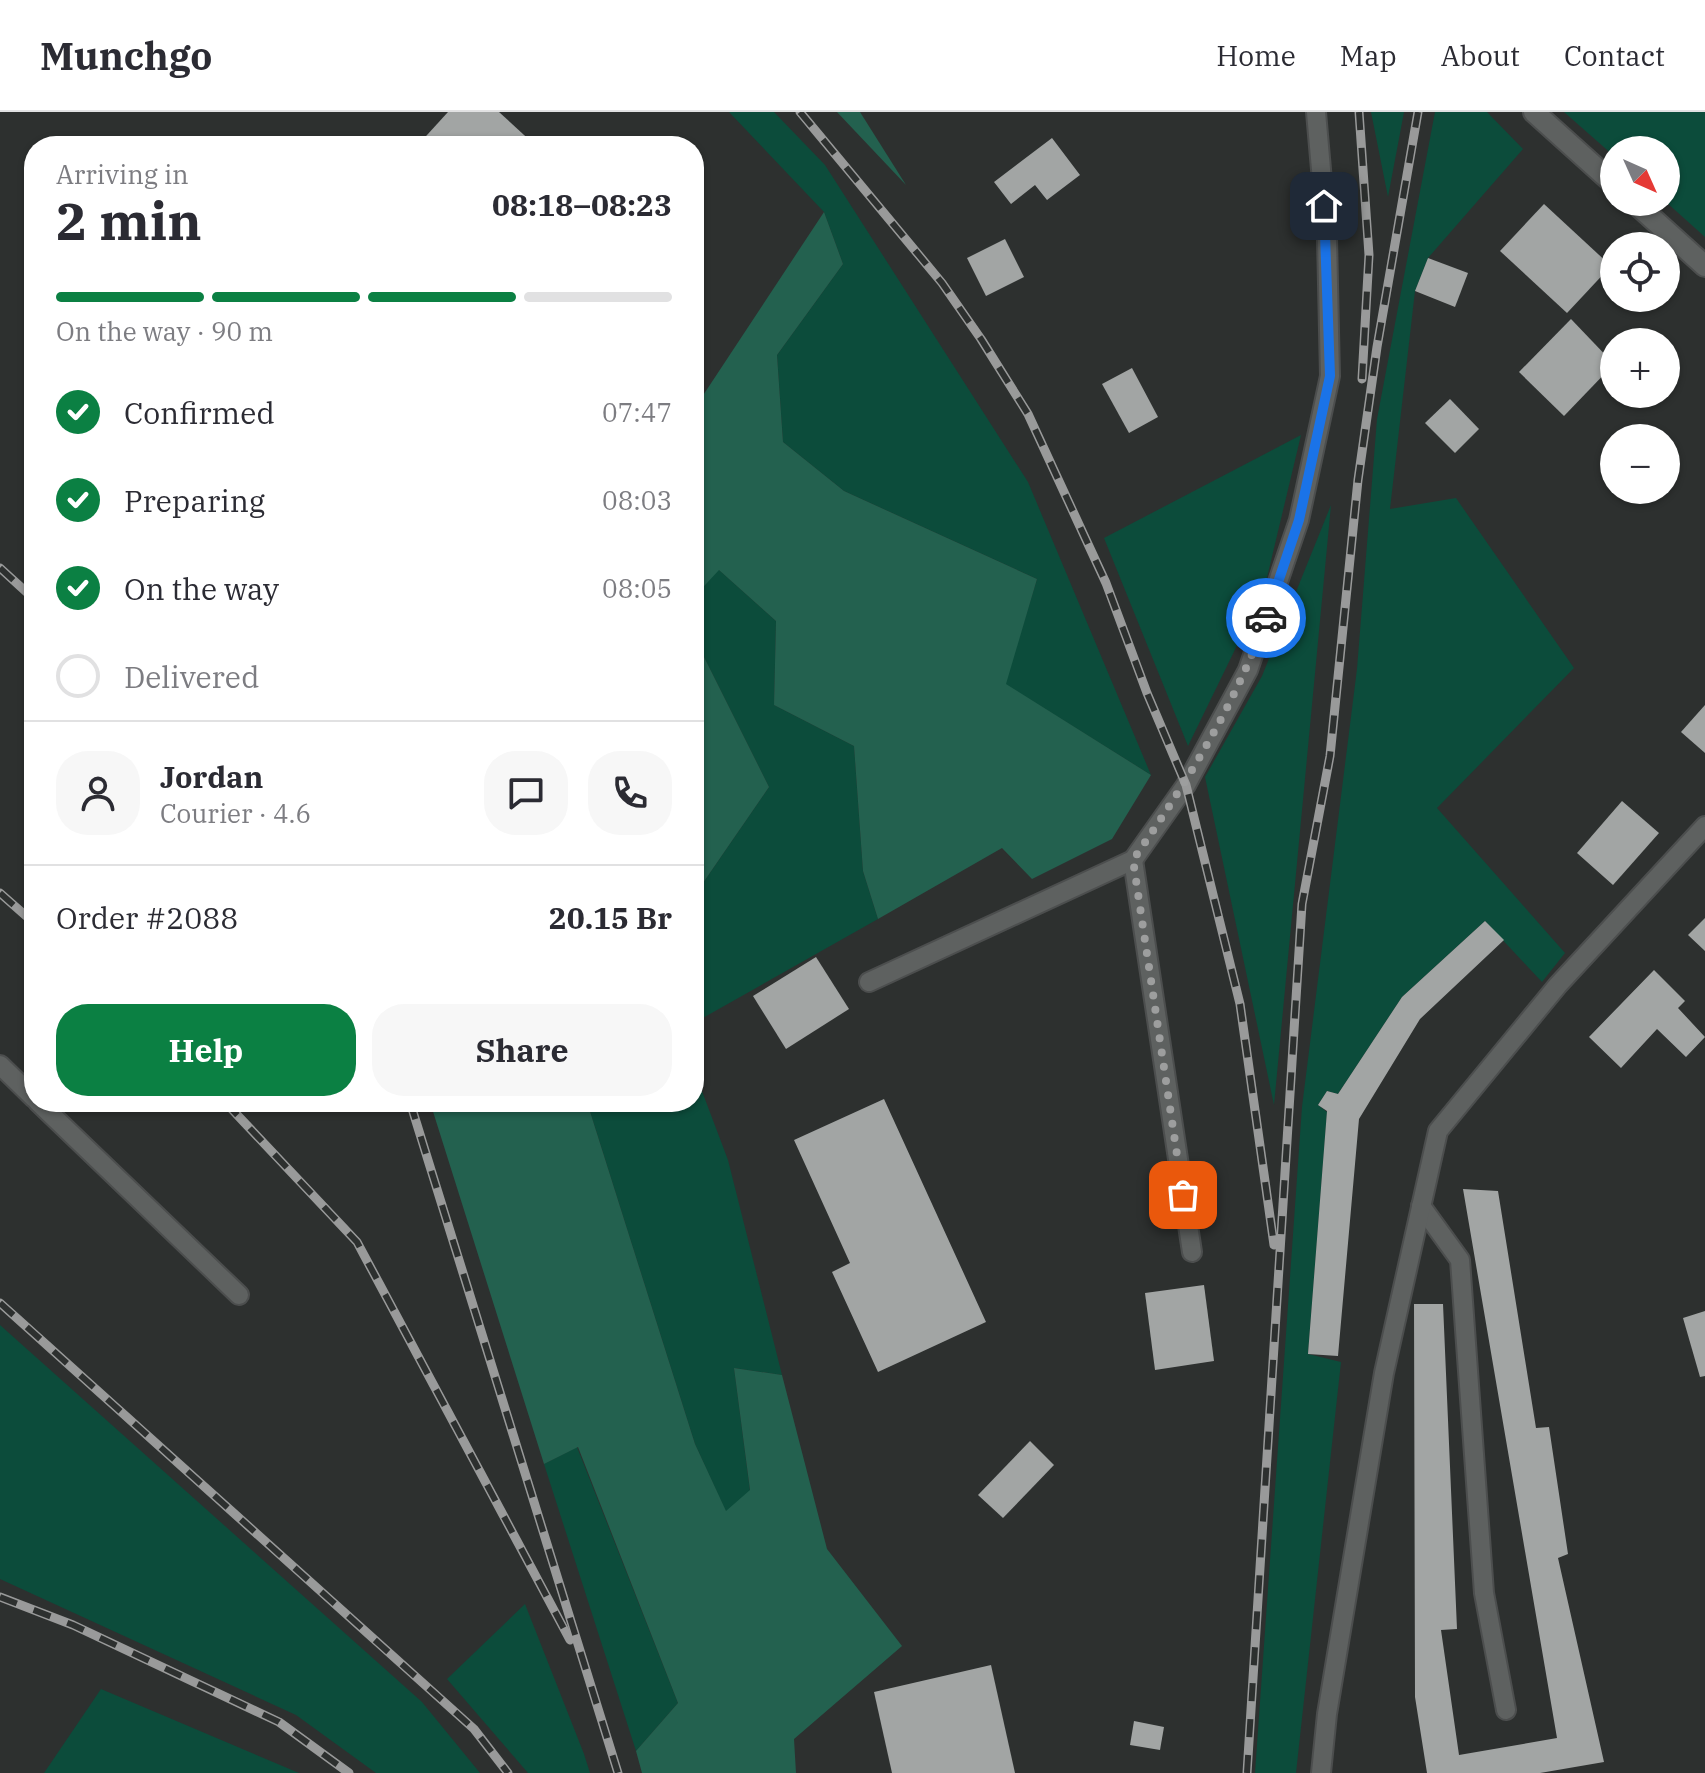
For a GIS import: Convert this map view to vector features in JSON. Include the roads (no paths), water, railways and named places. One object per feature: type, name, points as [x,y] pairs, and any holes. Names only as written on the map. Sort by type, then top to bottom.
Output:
[{"type":"street","points":[[1534,112],[1600,171]]},
{"type":"street","points":[[1650,216],[1705,266]]},
{"type":"lane","points":[[869,982],[1133,860],[1186,785],[1248,670],[1299,520],[1330,376],[1327,238],[1316,112]]},
{"type":"lane","points":[[1321,1773],[1327,1714],[1384,1373],[1438,1131],[1558,985],[1705,826]]},
{"type":"lane","points":[[1133,860],[1192,1252]]},
{"type":"lane","points":[[0,1065],[24,1088]]},
{"type":"lane","points":[[48,1112],[239,1295]]},
{"type":"lane","points":[[1421,1206],[1460,1260],[1484,1593],[1506,1710]]},
{"type":"railway","points":[[800,112],[942,283],[981,339],[1028,414],[1106,583],[1186,785],[1240,1004],[1274,1245]]},
{"type":"railway","points":[[1359,112],[1369,255],[1362,379]]},
{"type":"railway","points":[[1247,1773],[1302,904],[1330,756],[1358,480],[1377,347],[1418,112]]},
{"type":"railway","points":[[0,568],[24,590]]},
{"type":"railway","points":[[0,893],[24,914]]},
{"type":"railway","points":[[234,1112],[357,1242],[570,1640]]},
{"type":"railway","points":[[413,1112],[618,1773]]},
{"type":"railway","points":[[0,1303],[474,1729],[508,1773]]},
{"type":"railway","points":[[0,1597],[73,1625],[279,1722],[349,1773]]}]
